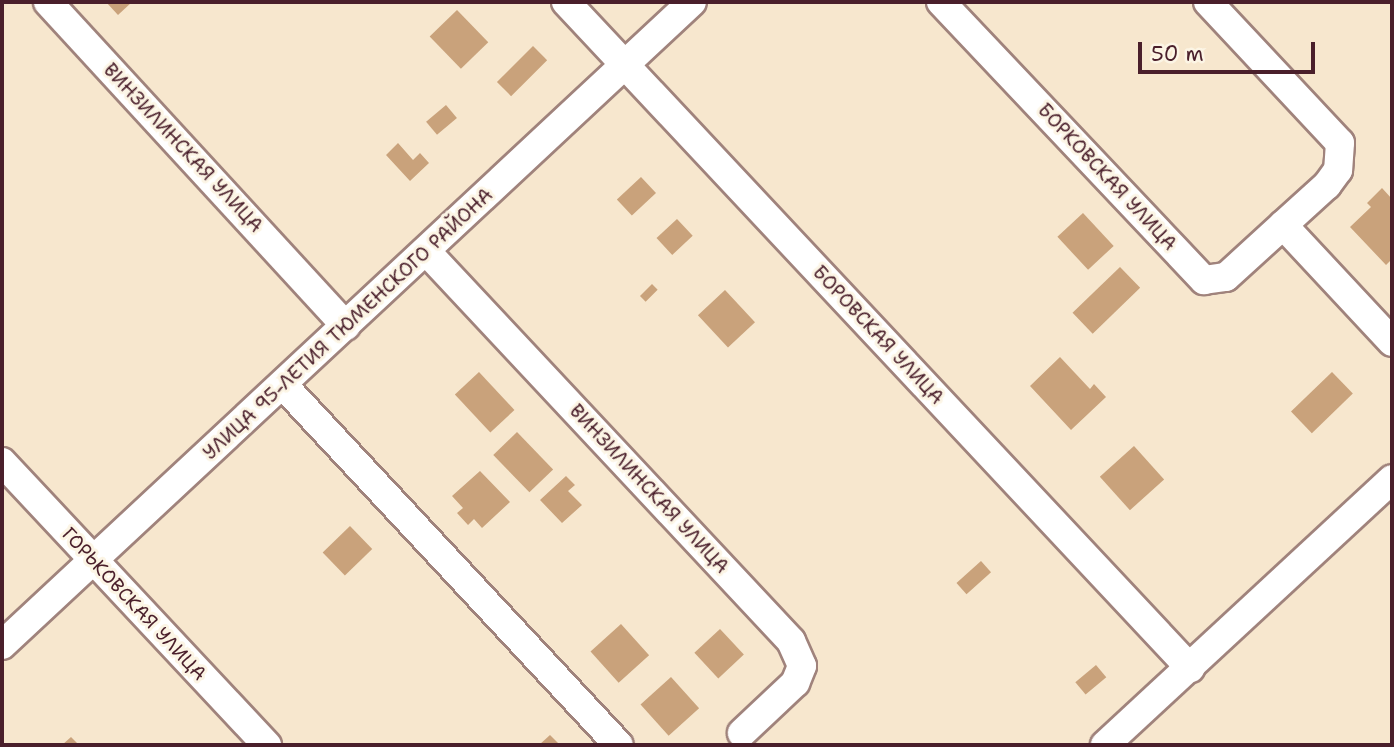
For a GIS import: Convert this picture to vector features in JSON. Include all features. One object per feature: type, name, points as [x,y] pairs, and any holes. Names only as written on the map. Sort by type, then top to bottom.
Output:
[{"type":"street","name":"ВИНЗИЛИНСКАЯ УЛИЦА","points":[[48,2],[346,326]]},
{"type":"street","name":"БОРОВСКАЯ УЛИЦА","points":[[566,2],[1190,668]]},
{"type":"street","name":"УЛИЦА 95-ЛЕТИЯ ТЮМЕНСКОГО РАЙОНА","points":[[2,645],[692,2]]},
{"type":"street","name":"БОРКОВСКАЯ УЛИЦА","points":[[941,2],[1204,280],[1226,278],[1327,185],[1338,170],[1340,143],[1208,2]]},
{"type":"street","points":[[1283,225],[1392,342]]},
{"type":"street","name":"ВИНЗИЛИНСКАЯ УЛИЦА","points":[[426,251],[791,641],[802,666],[795,683],[741,741]]},
{"type":"street","points":[[282,386],[619,745]]},
{"type":"street","name":"ГОРЬКОВСКАЯ УЛИЦА","points":[[2,462],[267,745]]},
{"type":"street","points":[[1105,745],[1392,478]]},
{"type":"building","points":[[106,2],[132,2],[118,15]]},
{"type":"building","points":[[457,10],[488,42],[461,69],[430,36]]},
{"type":"building","points":[[533,46],[547,60],[511,96],[497,82]]},
{"type":"building","points":[[446,105],[457,118],[437,135],[426,122]]},
{"type":"building","points":[[398,143],[413,160],[420,153],[429,163],[410,181],[386,155]]},
{"type":"building","points":[[641,177],[656,193],[632,216],[617,200]]},
{"type":"building","points":[[1382,188],[1392,199],[1392,259],[1386,265],[1350,227],[1371,207],[1367,203]]},
{"type":"building","points":[[1083,213],[1114,246],[1088,270],[1057,237]]},
{"type":"building","points":[[677,219],[693,236],[672,255],[657,238]]},
{"type":"building","points":[[1120,267],[1140,288],[1093,334],[1073,313]]},
{"type":"building","points":[[652,284],[658,290],[646,302],[640,296]]},
{"type":"building","points":[[725,290],[755,322],[728,347],[698,315]]},
{"type":"building","points":[[1060,357],[1090,389],[1094,384],[1106,397],[1071,430],[1030,386]]},
{"type":"building","points":[[479,372],[514,410],[490,433],[455,395]]},
{"type":"building","points":[[1332,372],[1353,394],[1312,433],[1291,412]]},
{"type":"building","points":[[517,432],[553,469],[529,492],[493,455]]},
{"type":"building","points":[[1134,446],[1164,479],[1130,510],[1100,477]]},
{"type":"building","points":[[480,471],[510,502],[482,528],[474,519],[468,525],[457,513],[463,508],[452,496]]},
{"type":"building","points":[[566,476],[575,485],[568,491],[582,505],[562,523],[540,500]]},
{"type":"building","points":[[350,526],[372,549],[345,575],[323,552]]},
{"type":"building","points":[[981,561],[991,572],[967,594],[956,583]]},
{"type":"building","points":[[621,624],[649,655],[619,683],[591,651]]},
{"type":"building","points":[[720,629],[744,655],[718,678],[694,653]]},
{"type":"building","points":[[1096,665],[1106,677],[1086,695],[1075,682]]},
{"type":"building","points":[[671,677],[699,708],[669,736],[641,704]]},
{"type":"building","points":[[550,735],[560,745],[539,745]]},
{"type":"building","points":[[71,737],[79,745],[62,745]]}]
